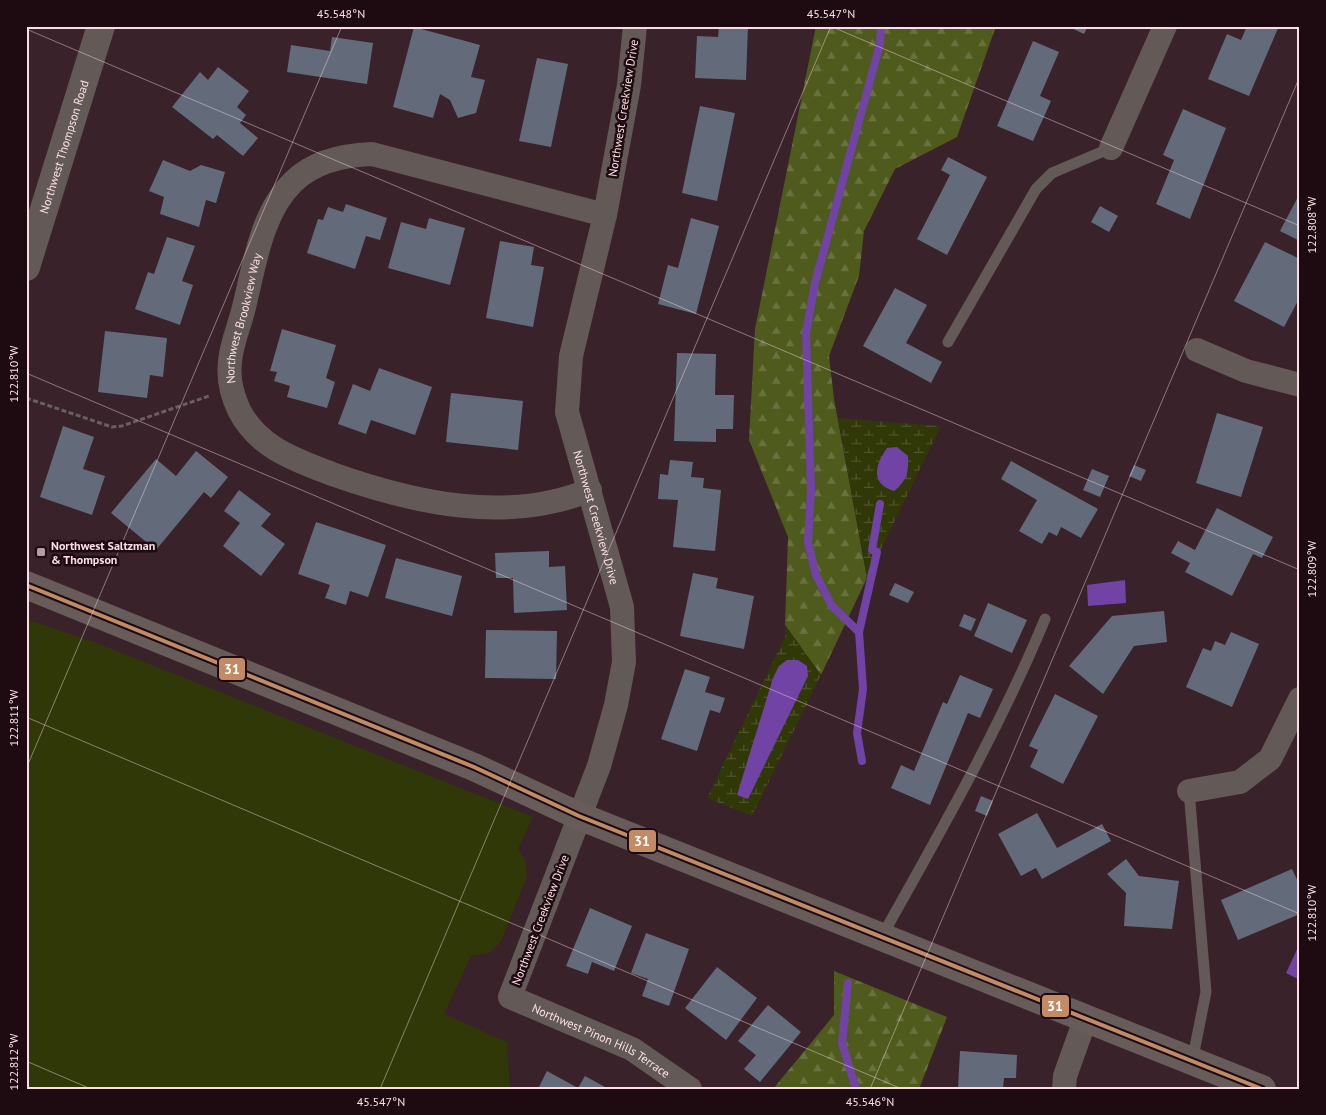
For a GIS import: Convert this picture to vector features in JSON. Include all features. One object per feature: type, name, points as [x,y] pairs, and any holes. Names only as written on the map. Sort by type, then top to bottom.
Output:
[{"type":"main road","points":[[26,586],[474,767],[579,816],[1085,1020],[1262,1089]]},
{"type":"street","name":"Northwest Thompson Road","points":[[26,267],[101,26]]},
{"type":"street","name":"Northwest Creekview Drive","points":[[510,997],[601,757],[616,705],[624,662],[622,607],[567,412],[568,382],[572,356],[605,215],[629,85],[635,26]]},
{"type":"street","points":[[1111,148],[1165,26]]},
{"type":"street","name":"Northwest Brookview Way","points":[[590,490],[567,499],[542,503],[483,507],[421,501],[386,493],[288,458],[268,445],[251,428],[243,416],[231,388],[230,362],[265,228],[278,200],[293,181],[320,164],[346,154],[372,154],[605,215]]},
{"type":"street","points":[[1197,350],[1246,371],[1300,385]]},
{"type":"street","points":[[1189,791],[1240,782],[1270,759],[1300,699]]},
{"type":"street","name":"Northwest Pinon Hills Terrace","points":[[510,997],[632,1049],[690,1089]]},
{"type":"street","points":[[1064,1089],[1065,1076],[1085,1020]]},
{"type":"lane","points":[[948,342],[1036,189],[1052,172],[1111,148]]},
{"type":"lane","points":[[881,938],[949,818],[1026,665],[1045,619]]},
{"type":"lane","points":[[1189,791],[1206,992],[1192,1062]]},
{"type":"path","points":[[26,398],[112,427],[122,426],[231,388]]},
{"type":"green space","points":[[816,26],[996,26],[957,137],[895,169],[864,231],[859,276],[829,356],[834,399],[867,578],[821,675],[785,625],[788,537],[749,440],[755,329]]},
{"type":"green space","points":[[838,418],[941,426],[867,578]]},
{"type":"green space","points":[[26,619],[99,644],[533,817],[518,849],[526,862],[527,876],[501,942],[489,953],[471,956],[444,1014],[507,1042],[510,1089],[26,1089]]},
{"type":"green space","points":[[785,625],[821,675],[752,816],[707,798],[785,637]]},
{"type":"green space","points":[[834,971],[947,1017],[919,1089],[773,1089],[834,1015]]},
{"type":"shaded area","points":[[897,447],[908,456],[908,467],[904,480],[894,491],[881,484],[877,473],[880,461],[887,448]]},
{"type":"shaded area","points":[[1125,580],[1126,603],[1088,606],[1087,585]]},
{"type":"shaded area","points":[[787,660],[798,660],[807,666],[808,676],[748,799],[737,795],[773,678],[779,666]]},
{"type":"shaded area","points":[[1300,943],[1300,980],[1286,973]]},
{"type":"building","points":[[719,26],[748,26],[746,80],[695,78],[697,36],[718,37]]},
{"type":"building","points":[[1067,26],[1088,26],[1084,34]]},
{"type":"building","points":[[1247,26],[1279,26],[1249,96],[1208,79],[1227,34],[1241,40]]},
{"type":"building","points":[[414,27],[480,45],[471,77],[485,80],[476,113],[458,118],[450,100],[440,94],[433,118],[393,107]]},
{"type":"building","points":[[332,37],[373,43],[367,84],[287,72],[291,45],[330,51]]},
{"type":"building","points":[[1033,41],[1059,52],[1040,96],[1051,101],[1033,141],[997,126]]},
{"type":"building","points":[[537,58],[568,64],[551,147],[519,141]]},
{"type":"building","points":[[218,67],[249,91],[237,107],[246,115],[240,123],[258,138],[243,156],[217,135],[213,139],[172,107],[200,72],[208,80]]},
{"type":"building","points":[[700,106],[735,113],[717,201],[682,193]]},
{"type":"building","points":[[1183,109],[1226,128],[1190,219],[1156,204],[1174,160],[1163,155]]},
{"type":"building","points":[[948,157],[987,177],[947,255],[917,239],[950,175],[941,170]]},
{"type":"building","points":[[163,160],[190,171],[201,165],[225,172],[216,203],[206,200],[199,227],[160,214],[164,197],[149,191]]},
{"type":"building","points":[[1300,193],[1300,241],[1280,231]]},
{"type":"building","points":[[346,204],[387,218],[380,240],[366,236],[355,269],[307,253],[318,219],[323,220],[328,207],[343,212]]},
{"type":"building","points":[[1100,206],[1118,216],[1109,232],[1091,222]]},
{"type":"building","points":[[429,218],[465,228],[450,285],[388,268],[401,222],[426,229]]},
{"type":"building","points":[[691,218],[719,226],[696,314],[658,304],[668,265],[678,268]]},
{"type":"building","points":[[167,237],[195,246],[182,281],[193,285],[180,325],[135,309],[148,272],[154,274]]},
{"type":"building","points":[[500,241],[534,247],[531,265],[544,267],[533,327],[486,318]]},
{"type":"building","points":[[1265,242],[1300,259],[1300,297],[1284,327],[1234,301]]},
{"type":"building","points":[[895,288],[927,305],[906,343],[942,362],[931,383],[863,346]]},
{"type":"building","points":[[282,329],[336,345],[326,378],[335,382],[327,408],[287,397],[290,386],[274,381],[277,372],[270,371]]},
{"type":"building","points":[[105,331],[167,338],[163,377],[150,375],[147,398],[98,392]]},
{"type":"building","points":[[677,353],[716,354],[715,395],[734,395],[733,429],[716,429],[716,442],[674,441]]},
{"type":"building","points":[[379,368],[432,387],[415,435],[371,420],[366,434],[338,424],[353,384],[370,391]]},
{"type":"building","points":[[451,393],[523,401],[518,450],[446,442]]},
{"type":"building","points":[[1217,413],[1263,427],[1241,497],[1196,483]]},
{"type":"building","points":[[63,426],[94,437],[83,469],[105,476],[92,515],[40,497]]},
{"type":"building","points":[[196,451],[228,477],[211,498],[204,492],[156,550],[111,513],[156,459],[176,476]]},
{"type":"building","points":[[670,460],[693,462],[691,477],[704,478],[703,488],[721,490],[715,551],[673,547],[678,500],[658,499],[660,474],[668,475]]},
{"type":"building","points":[[1011,461],[1098,509],[1081,538],[1061,527],[1057,536],[1049,532],[1042,544],[1019,531],[1037,500],[1001,479]]},
{"type":"building","points":[[1134,465],[1146,470],[1141,481],[1129,476]]},
{"type":"building","points":[[1092,469],[1109,476],[1100,497],[1083,490]]},
{"type":"building","points":[[239,490],[271,514],[261,526],[285,544],[261,576],[223,546],[240,523],[224,511]]},
{"type":"building","points":[[1217,508],[1273,537],[1262,558],[1253,554],[1232,596],[1185,572],[1190,563],[1171,553],[1178,541],[1195,550]]},
{"type":"building","points":[[316,522],[386,545],[368,597],[350,591],[346,605],[325,598],[330,585],[298,574]]},
{"type":"building","points":[[549,551],[549,567],[565,566],[567,610],[514,613],[513,578],[496,578],[495,553]]},
{"type":"building","points":[[396,558],[462,576],[452,616],[385,598]]},
{"type":"building","points":[[693,573],[718,578],[716,588],[754,596],[744,649],[680,636]]},
{"type":"building","points":[[895,583],[914,592],[908,603],[889,595]]},
{"type":"building","points":[[988,603],[1027,620],[1012,653],[974,636]]},
{"type":"building","points":[[1164,611],[1167,642],[1134,646],[1103,694],[1069,666],[1112,616]]},
{"type":"building","points":[[964,614],[976,619],[971,631],[959,626]]},
{"type":"building","points":[[486,630],[557,631],[556,679],[485,678]]},
{"type":"building","points":[[1231,632],[1259,644],[1232,707],[1186,687],[1203,648],[1211,651],[1215,641],[1225,645]]},
{"type":"building","points":[[685,669],[710,677],[705,692],[725,698],[720,713],[710,710],[697,751],[661,739]]},
{"type":"building","points":[[960,675],[993,689],[980,718],[968,713],[930,805],[891,788],[901,765],[914,771],[943,702],[947,704]]},
{"type":"building","points":[[1055,694],[1098,716],[1063,784],[1030,767],[1038,750],[1029,746]]},
{"type":"building","points":[[981,796],[993,801],[987,816],[975,811]]},
{"type":"building","points":[[1037,813],[1057,848],[1102,824],[1111,841],[1042,879],[1036,868],[1021,876],[998,834]]},
{"type":"building","points":[[1126,859],[1139,876],[1179,881],[1172,929],[1124,926],[1126,893],[1107,874]]},
{"type":"building","points":[[1292,869],[1300,886],[1300,914],[1238,940],[1221,900]]},
{"type":"building","points":[[590,908],[632,926],[614,971],[592,962],[588,974],[566,966]]},
{"type":"building","points":[[646,933],[689,949],[669,1006],[642,996],[648,979],[631,973]]},
{"type":"building","points":[[717,967],[757,998],[726,1040],[685,1008]]},
{"type":"building","points":[[768,1005],[801,1032],[760,1082],[744,1069],[756,1055],[738,1041]]},
{"type":"building","points":[[960,1051],[1017,1055],[1016,1078],[1004,1078],[1003,1089],[958,1089]]},
{"type":"building","points":[[547,1071],[578,1088],[585,1076],[605,1087],[604,1089],[538,1089]]},
{"type":"waterway","points":[[862,761],[857,733],[863,689],[859,632],[832,606],[816,575],[808,543],[811,490],[806,333],[815,283],[880,44],[881,26]]},
{"type":"waterway","points":[[859,632],[877,552],[872,550],[880,504]]},
{"type":"waterway","points":[[848,983],[842,1043],[856,1089]]},
{"type":"transit line","name":"31","points":[[26,585],[474,767],[579,816],[1262,1089]]},
{"type":"place","name":"Northwest Saltzman & Thompson","points":[[41,552]]}]
